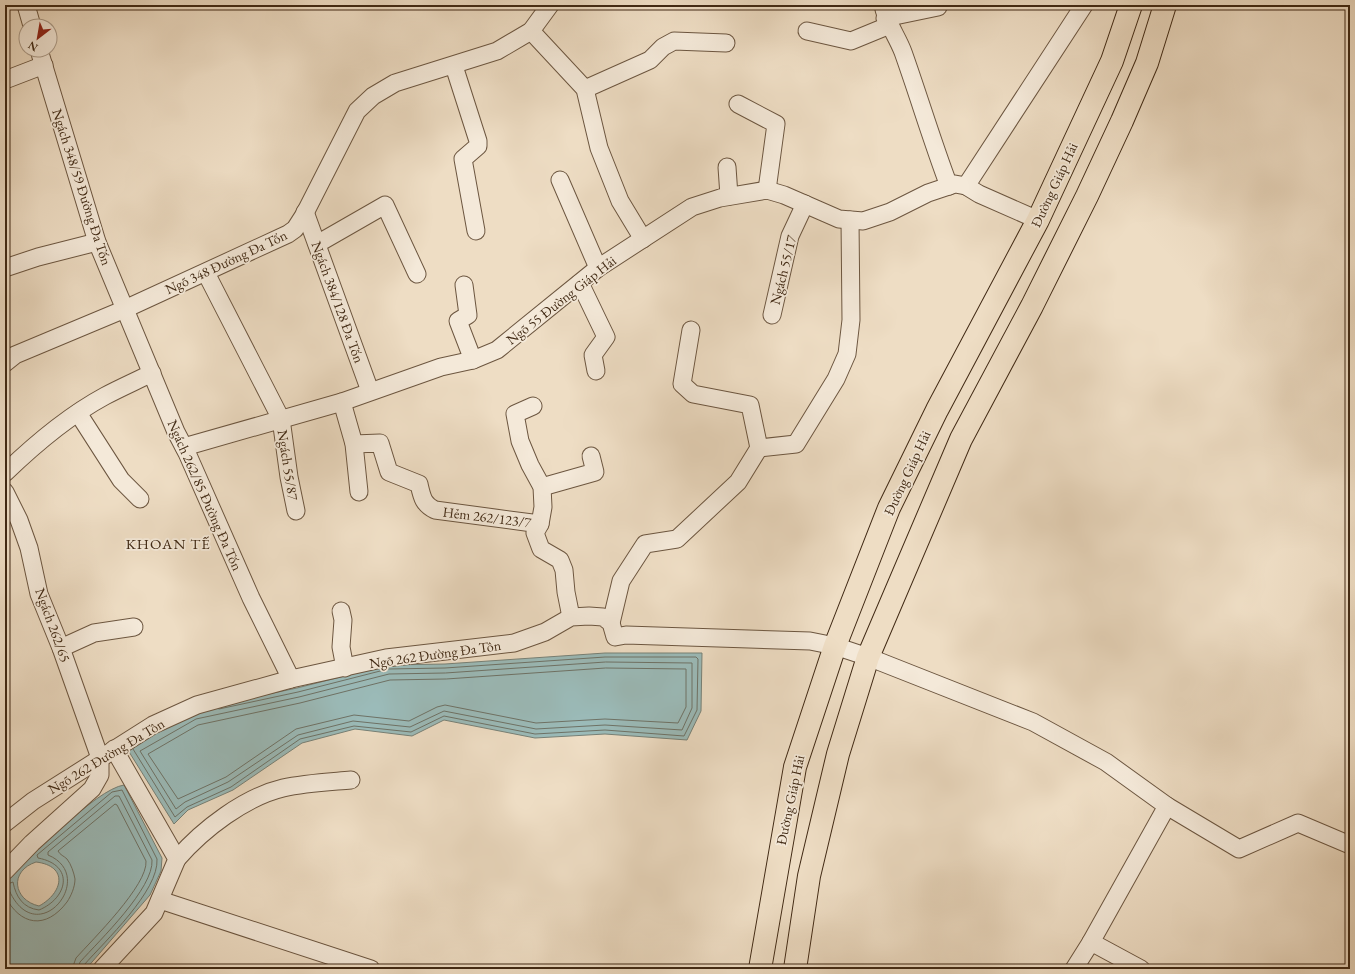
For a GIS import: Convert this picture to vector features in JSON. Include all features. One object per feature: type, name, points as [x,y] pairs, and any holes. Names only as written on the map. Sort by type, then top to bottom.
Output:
[{"type":"highway","name":"Đường Giáp Hải","points":[[760,969],[794,767],[835,646],[889,508],[937,410],[1038,220],[1112,61],[1131,5]]},
{"type":"highway","points":[[795,969],[809,876],[838,754],[868,657],[961,439],[1032,306],[1110,147],[1147,63],[1165,5]]},
{"type":"highway","points":[[1078,135],[1110,147]]},
{"type":"highway","points":[[1001,291],[1032,306]]},
{"type":"street","points":[[26,5],[30,18]]},
{"type":"street","name":"Ngõ 348 Đường Đa Tốn","points":[[5,363],[16,355],[125,309],[288,234],[295,229],[305,212],[357,111],[373,96],[395,83],[454,66],[497,51],[531,31],[550,5]]},
{"type":"street","points":[[966,186],[1084,5]]},
{"type":"street","points":[[807,31],[851,41],[886,16],[938,7]]},
{"type":"street","points":[[886,16],[899,41],[927,127],[949,186]]},
{"type":"street","points":[[531,31],[585,89],[599,148],[620,201],[643,239]]},
{"type":"street","points":[[585,89],[650,60],[663,47],[674,41],[726,43]]},
{"type":"street","points":[[5,80],[39,58]]},
{"type":"street","name":"Ngách 348/59 Đường Đa Tốn","points":[[41,58],[98,242],[125,309]]},
{"type":"street","points":[[454,66],[478,141],[478,146],[463,159],[476,231]]},
{"type":"street","points":[[738,104],[776,124],[767,190]]},
{"type":"street","points":[[727,167],[729,196]]},
{"type":"street","points":[[560,180],[598,268]]},
{"type":"street","name":"Ngõ 55 Đường Giáp Hải","points":[[184,446],[342,402],[370,391],[441,368],[473,360],[497,350],[598,268],[692,207],[729,196],[767,190],[805,204],[839,219],[863,221],[890,212],[906,202],[949,186],[966,186],[979,194],[1038,220]]},
{"type":"street","name":"Ngách 55/17","points":[[772,315],[790,236],[805,204]]},
{"type":"street","points":[[317,244],[385,205],[417,274]]},
{"type":"street","name":"Ngách 384/128 Đa Tốn","points":[[305,212],[370,391]]},
{"type":"street","points":[[759,448],[796,444],[836,379],[847,354],[851,320],[850,220]]},
{"type":"street","points":[[5,268],[38,257],[98,242]]},
{"type":"street","name":"Ngách 55/87","points":[[206,272],[281,419],[289,477],[296,511]]},
{"type":"street","points":[[580,283],[606,337],[593,354],[596,371]]},
{"type":"street","points":[[464,285],[468,315],[458,321],[473,360]]},
{"type":"street","name":"Ngách 262/85 Đường Đa Tốn","points":[[125,309],[176,432],[184,446],[251,598],[291,679]]},
{"type":"street","points":[[691,330],[682,384],[693,394],[750,405],[759,448],[738,482],[677,539],[645,544],[621,581],[611,622],[615,637],[626,635],[810,641],[835,646],[868,657],[1033,722],[1106,762],[1167,806],[1239,848],[1298,823],[1350,845]]},
{"type":"street","points":[[5,473],[27,451],[78,413],[104,396],[152,373]]},
{"type":"street","points":[[342,402],[354,444],[359,492]]},
{"type":"street","points":[[533,406],[515,414],[520,441],[542,487],[540,524],[535,533],[541,549],[560,560],[564,570],[566,592],[571,617]]},
{"type":"street","points":[[78,413],[121,480],[140,499]]},
{"type":"street","name":"Hẻm 262/123/7","points":[[354,444],[380,443],[388,472],[419,484],[422,499],[427,506],[435,510],[540,524]]},
{"type":"street","points":[[542,487],[595,472],[591,456]]},
{"type":"street","name":"Ngách 262/65","points":[[5,492],[19,520],[29,548],[39,594],[107,754]]},
{"type":"street","points":[[341,611],[343,616],[341,647],[345,668]]},
{"type":"street","name":"Ngõ 262 Đường Đa Tôn","points":[[5,823],[33,801],[153,725],[197,705],[291,679],[386,658],[514,643],[545,632],[571,617],[604,617],[611,622]]},
{"type":"street","points":[[61,648],[94,633],[134,627]]},
{"type":"street","points":[[107,754],[177,859]]},
{"type":"street","points":[[5,871],[32,843],[92,789],[100,775],[107,754]]},
{"type":"street","points":[[102,969],[154,913],[177,859],[201,833],[258,796],[283,788],[351,780]]},
{"type":"street","points":[[1074,969],[1091,942],[1167,806]]},
{"type":"street","points":[[160,900],[371,969]]},
{"type":"street","points":[[1091,942],[1141,969]]},
{"type":"water","points":[[605,653],[702,653],[701,711],[687,740],[605,734],[535,738],[444,720],[412,736],[355,729],[302,743],[233,790],[188,810],[174,824],[126,747],[192,710],[297,688],[388,665],[445,664]]},
{"type":"water","points":[[124,785],[162,858],[161,871],[150,895],[86,969],[5,969],[5,882],[62,827],[112,789]],"holes":[[[36,862],[54,869],[58,874],[59,881],[53,894],[47,901],[39,906],[30,903],[24,898],[20,892],[18,878],[27,866]]]},
{"type":"district","name":"KHOAN TẾ","points":[[168,544]]}]
